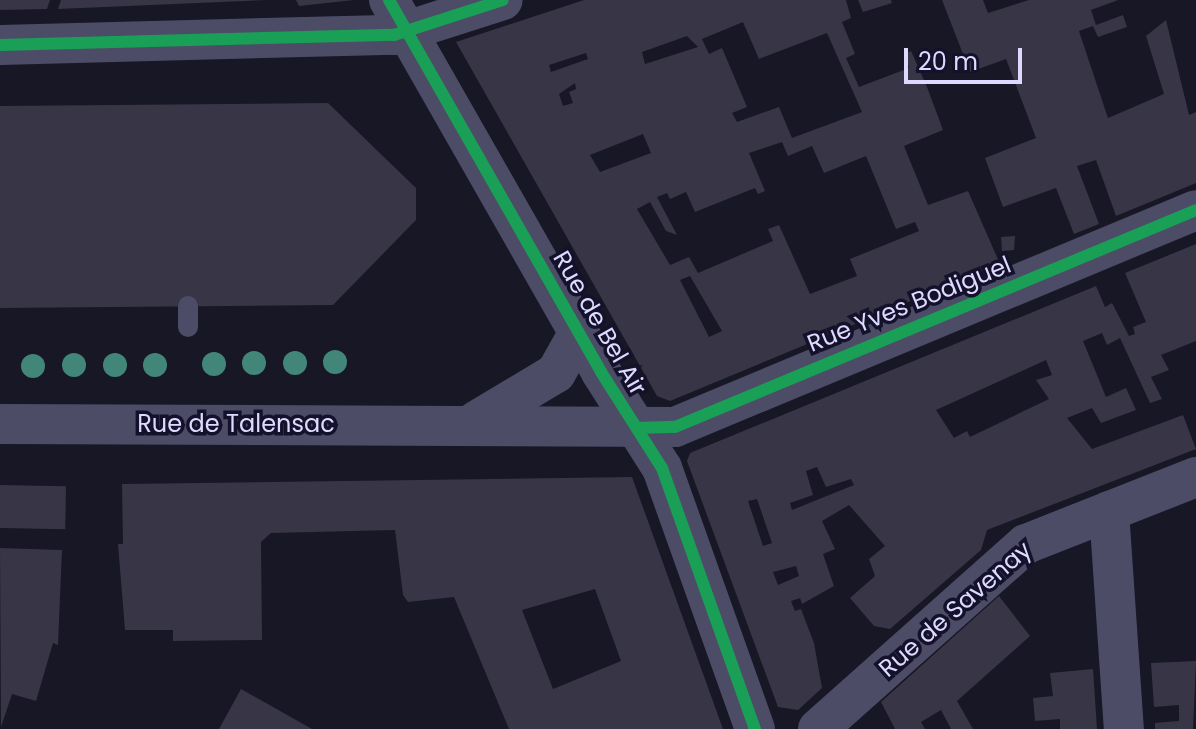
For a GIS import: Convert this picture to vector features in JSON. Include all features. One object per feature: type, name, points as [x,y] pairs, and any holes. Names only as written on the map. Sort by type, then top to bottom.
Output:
[{"type":"street","points":[[0,45],[398,16],[503,0]]},
{"type":"street","name":"Rue de Bel Air","points":[[398,16],[673,495],[755,729]]},
{"type":"street","name":"Rue Yves Bodiguel","points":[[637,428],[675,427],[1196,210]]},
{"type":"street","name":"Rue de Bel Air","points":[[472,423],[556,373],[579,332]]},
{"type":"street","name":"Rue de Talensac","points":[[0,424],[472,423],[637,428]]},
{"type":"street","name":"Rue de Savenay","points":[[818,729],[1026,544],[1196,477]]},
{"type":"street","points":[[1109,511],[1124,729]]},
{"type":"building","points":[[0,0],[50,0],[47,9],[0,10]]},
{"type":"building","points":[[61,0],[267,0],[58,9]]},
{"type":"building","points":[[296,0],[354,0],[299,6]]},
{"type":"building","points":[[584,0],[846,0],[851,18],[842,22],[855,54],[846,58],[859,87],[909,68],[904,54],[911,51],[943,130],[904,146],[928,205],[968,191],[1000,264],[670,401],[657,396],[456,42]],"holes":[[[743,22],[759,59],[827,33],[862,112],[792,138],[779,107],[737,122],[732,113],[747,107],[722,48],[709,54],[702,39]],[[687,36],[698,47],[645,64],[642,52]],[[586,53],[588,59],[551,72],[549,65]],[[575,83],[576,89],[569,92],[573,103],[563,106],[559,94]],[[643,134],[651,153],[600,172],[590,155]],[[782,142],[788,156],[812,146],[824,173],[866,156],[896,229],[915,222],[919,231],[850,259],[857,276],[810,294],[779,225],[768,229],[773,241],[698,273],[689,257],[670,265],[637,209],[650,202],[666,231],[677,235],[657,197],[667,193],[670,199],[686,192],[695,212],[755,188],[758,194],[765,191],[749,153]],[[690,276],[722,331],[709,337],[680,280]]]},
{"type":"building","points":[[858,0],[891,0],[892,3],[863,12]]},
{"type":"building","points":[[942,0],[983,0],[988,13],[1029,0],[1118,0],[1091,10],[1096,25],[1123,15],[1127,27],[1098,37],[1093,26],[1079,31],[1108,118],[1164,94],[1146,36],[1166,20],[1189,115],[1196,112],[1196,183],[1116,216],[1096,160],[1077,166],[1099,224],[1074,234],[1056,188],[1003,207],[985,158],[1036,138],[1006,59],[970,72]]},
{"type":"building","points":[[328,103],[416,188],[416,220],[333,305],[0,308],[0,106]]},
{"type":"building","points":[[1015,236],[1014,250],[1002,251],[1001,237]]},
{"type":"building","points":[[1196,244],[1196,341],[1161,355],[1169,370],[1151,377],[1162,399],[1150,403],[1120,338],[1107,345],[1102,333],[1083,341],[1106,397],[1126,388],[1136,410],[1101,423],[1092,408],[1067,418],[1092,449],[1183,415],[1196,449],[987,530],[981,550],[890,629],[874,626],[850,598],[875,576],[869,559],[885,546],[849,505],[822,521],[835,549],[823,554],[834,586],[802,604],[800,598],[791,601],[795,611],[801,609],[814,643],[822,688],[798,710],[778,707],[687,461],[690,453],[1096,286],[1105,307],[1112,303],[1129,336],[1135,334],[1133,327],[1146,322],[1125,273]],"holes":[[[1046,360],[1052,375],[1036,380],[1049,399],[970,437],[967,431],[954,438],[936,410]],[[817,467],[826,487],[851,479],[854,485],[792,510],[790,503],[813,495],[806,471]],[[757,499],[772,543],[763,546],[748,501]],[[796,566],[799,576],[778,585],[773,572]]]},
{"type":"building","points":[[632,477],[723,729],[509,729],[454,597],[408,602],[403,595],[395,530],[271,533],[261,542],[262,640],[173,641],[173,630],[125,630],[118,544],[123,544],[122,484]],"holes":[[[595,589],[621,661],[553,689],[522,610]]]},
{"type":"building","points":[[0,485],[66,486],[65,529],[0,528]]},
{"type":"building","points":[[0,548],[62,550],[58,645],[53,643],[36,701],[12,694],[1,727]]},
{"type":"building","points":[[999,596],[1030,636],[957,701],[973,729],[951,729],[941,710],[921,722],[925,729],[895,729],[881,702]]},
{"type":"building","points":[[1196,661],[1193,729],[1155,729],[1155,723],[1179,721],[1179,705],[1154,707],[1151,663]]},
{"type":"building","points":[[1093,669],[1097,729],[1060,729],[1060,719],[1035,721],[1033,698],[1053,696],[1050,673]]},
{"type":"building","points":[[241,689],[312,729],[219,729]]},
{"type":"cycle path","points":[[389,0],[601,372],[662,468],[755,729]]},
{"type":"cycle path","points":[[0,45],[394,35],[503,0]]},
{"type":"cycle path","points":[[637,428],[675,427],[1196,210]]}]
